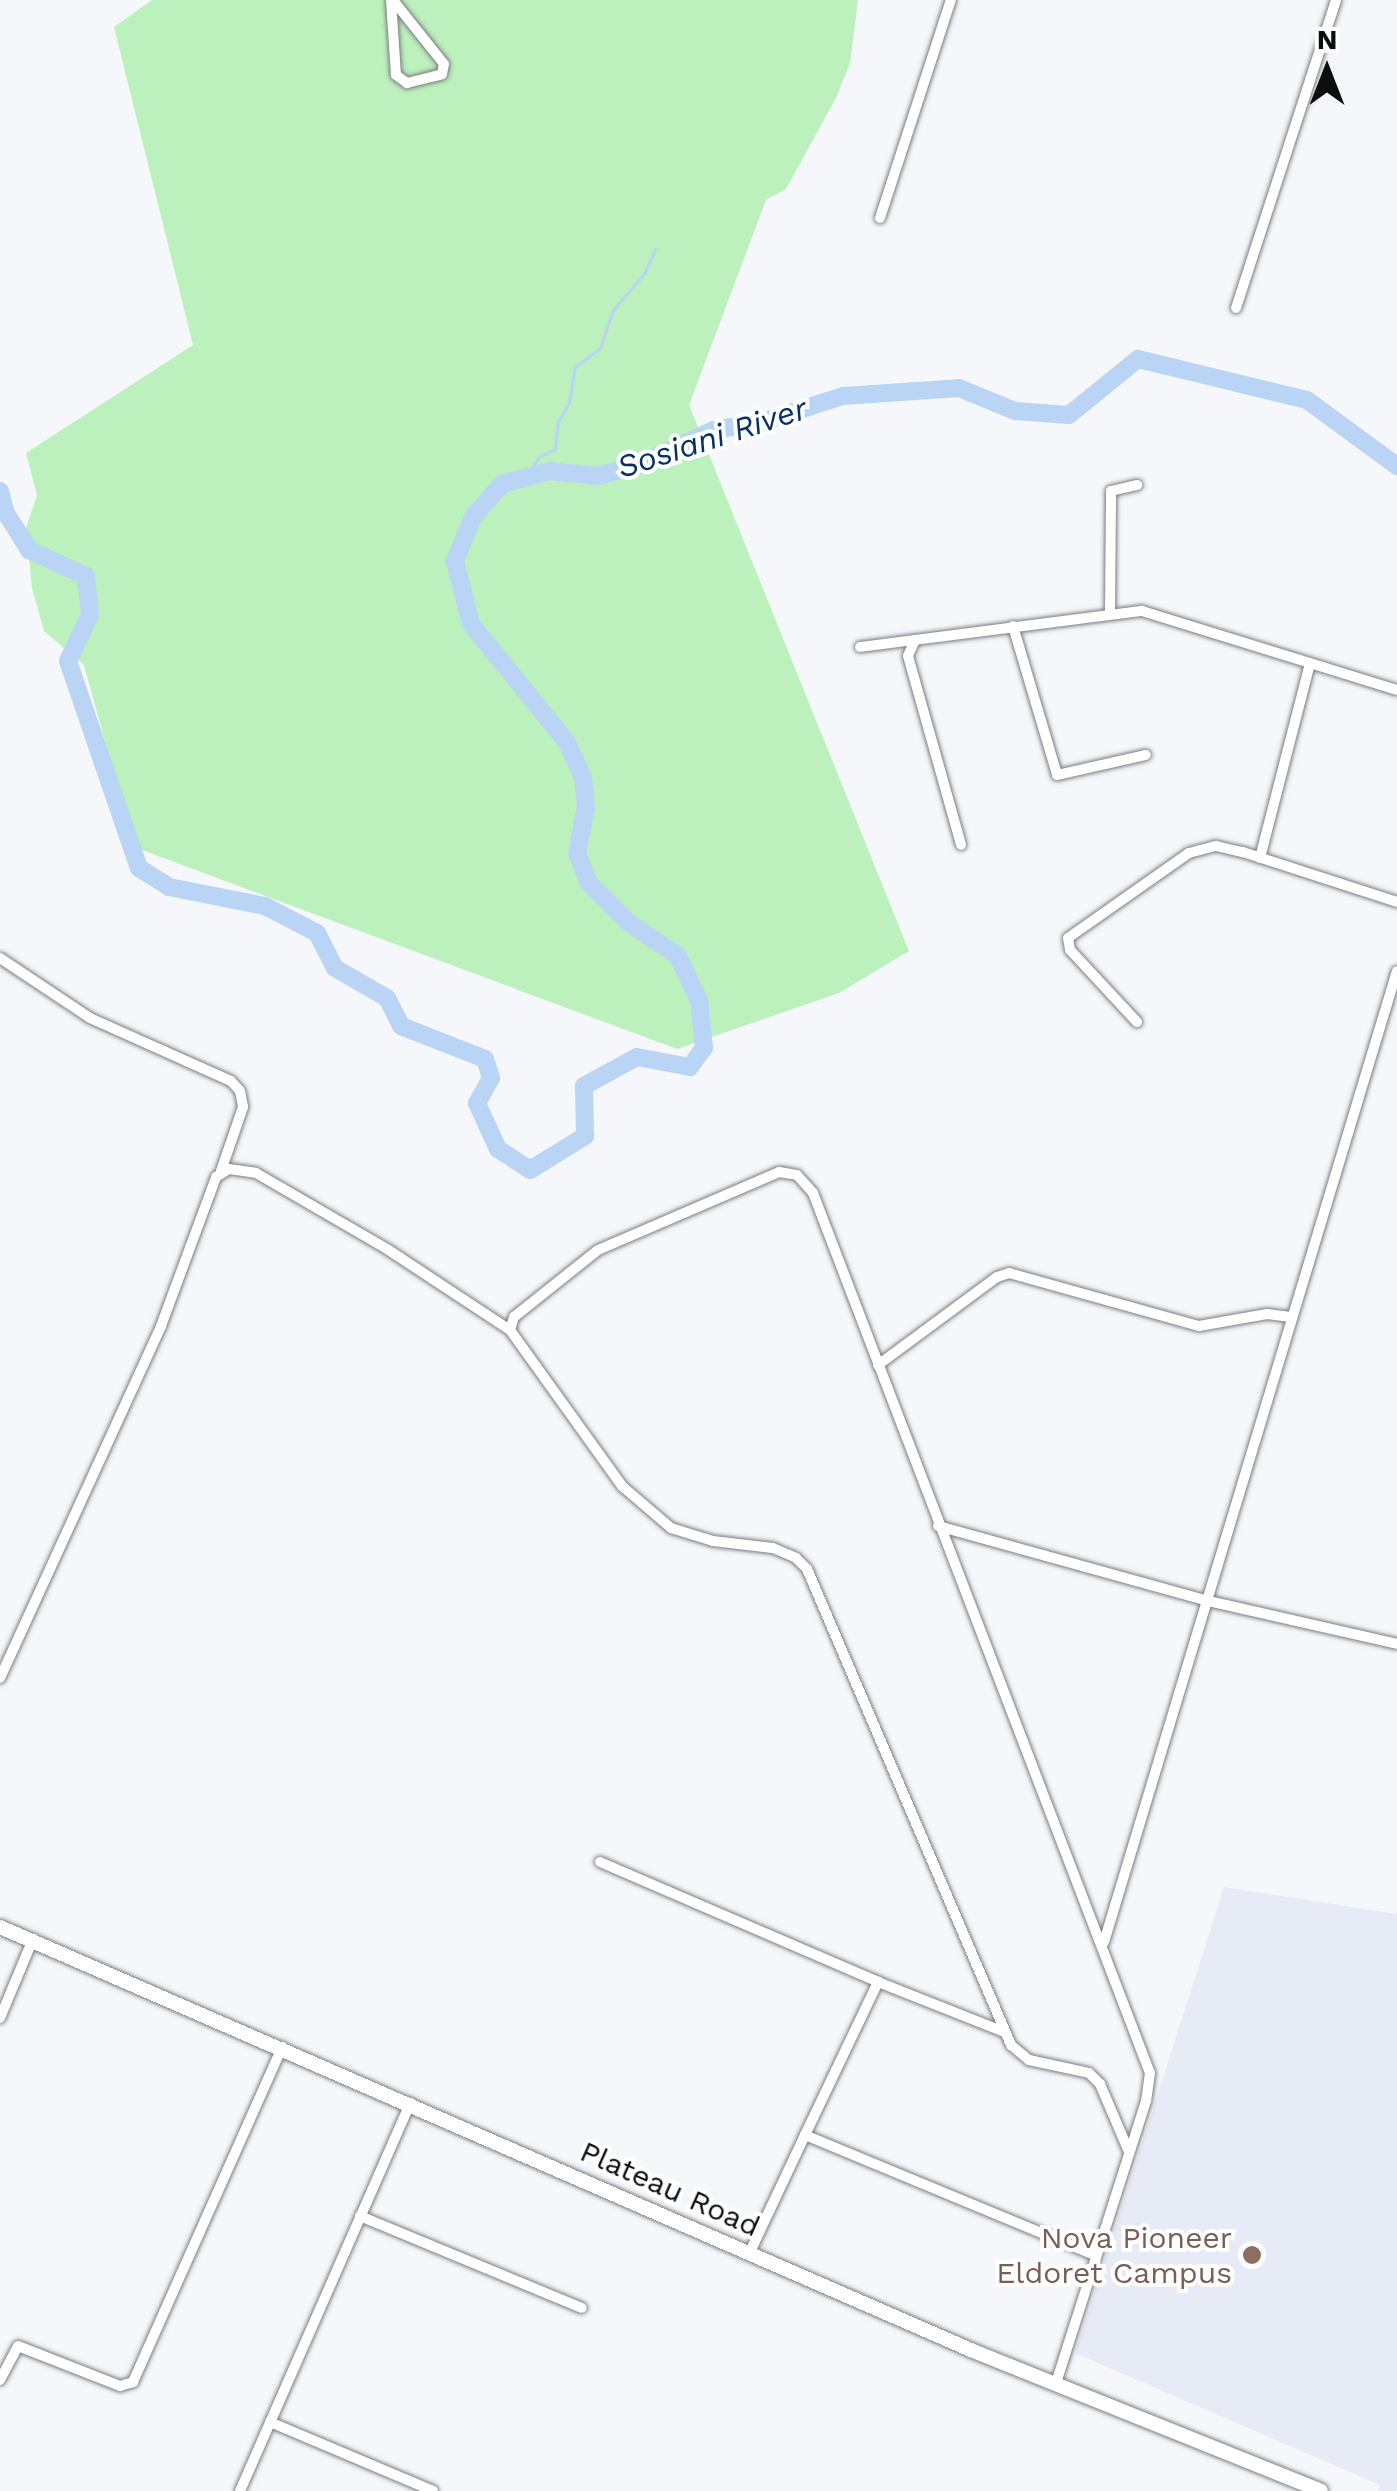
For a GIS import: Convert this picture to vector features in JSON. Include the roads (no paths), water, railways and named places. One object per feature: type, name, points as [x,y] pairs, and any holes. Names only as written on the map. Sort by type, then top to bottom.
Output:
[{"type":"street","points":[[392,0],[444,64],[442,74],[407,83],[396,76],[392,0]]},
{"type":"street","points":[[880,218],[951,0]]},
{"type":"street","points":[[1236,308],[1336,0]]},
{"type":"street","points":[[1110,613],[1111,491],[1137,485]]},
{"type":"street","points":[[860,647],[1142,612],[1397,690]]},
{"type":"street","points":[[1013,626],[1058,775],[1146,755]]},
{"type":"street","points":[[915,640],[908,656],[961,846]]},
{"type":"street","points":[[1260,858],[1310,663]]},
{"type":"street","points":[[1137,1022],[1070,950],[1068,938],[1189,853],[1216,846],[1397,902]]},
{"type":"street","points":[[0,958],[90,1018],[231,1081],[240,1092],[243,1107],[161,1326],[0,1678]]},
{"type":"street","points":[[1104,1943],[1204,1600],[1397,971]]},
{"type":"street","points":[[221,1172],[256,1173],[387,1249],[510,1330]]},
{"type":"street","points":[[1056,2383],[1146,2101],[1150,2073],[1104,1943],[938,1526],[813,1193],[803,1178],[788,1172],[764,1178],[598,1250],[514,1317],[510,1330],[514,1342],[622,1486],[672,1528],[713,1541],[774,1548],[806,1569],[1010,2045],[1029,2060],[1088,2073],[1100,2084],[1129,2152]]},
{"type":"street","points":[[878,1365],[997,1277],[1008,1273],[1198,1326],[1267,1314],[1292,1317]]},
{"type":"street","points":[[938,1526],[1204,1600],[1397,1644]]},
{"type":"street","points":[[600,1862],[1004,2032]]},
{"type":"street","name":"Plateau Road","points":[[0,1927],[282,2047],[748,2254],[1321,2491]]},
{"type":"street","points":[[0,2018],[33,1940]]},
{"type":"street","points":[[748,2254],[878,1982]]},
{"type":"street","points":[[0,2380],[6,2352],[16,2346],[120,2386],[133,2382],[282,2047]]},
{"type":"street","points":[[240,2491],[410,2103]]},
{"type":"street","points":[[805,2136],[1094,2255]]},
{"type":"street","points":[[360,2216],[582,2308]]},
{"type":"street","points":[[270,2422],[433,2491]]},
{"type":"waterway","points":[[526,477],[539,457],[555,449],[558,422],[569,403],[575,367],[600,348],[613,310],[644,274],[655,249]]},
{"type":"waterway","name":"Sosiani River","points":[[0,491],[6,513],[29,550],[86,576],[90,615],[68,661],[139,868],[169,887],[265,906],[317,933],[335,968],[387,998],[401,1026],[485,1059],[491,1078],[477,1103],[498,1149],[530,1170],[585,1136],[584,1086],[637,1057],[690,1067],[704,1048],[699,1000],[678,956],[629,923],[589,883],[577,854],[586,806],[583,777],[566,741],[471,624],[455,561],[473,517],[502,484],[550,471],[597,476],[636,466],[714,430],[762,422],[843,396],[959,388],[1015,411],[1069,415],[1138,359],[1307,400],[1397,466]]},
{"type":"place","name":"Nova Pioneer Eldoret Campus","points":[[1252,2255]]}]
